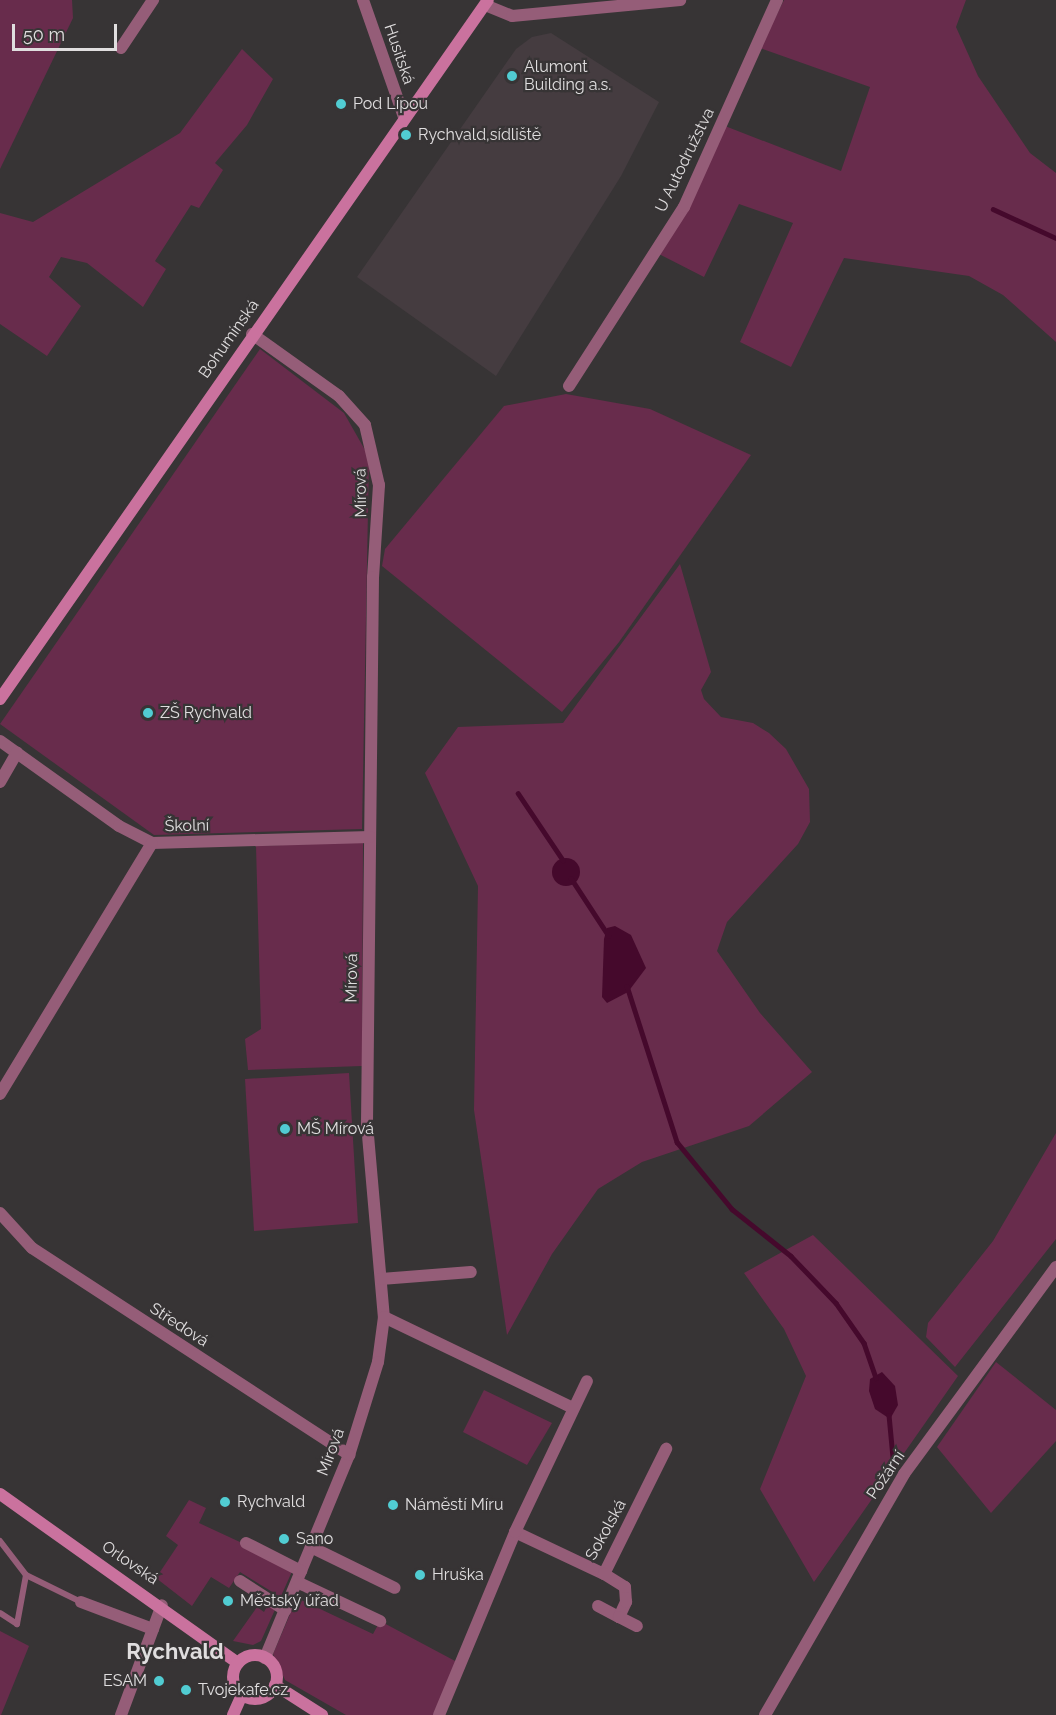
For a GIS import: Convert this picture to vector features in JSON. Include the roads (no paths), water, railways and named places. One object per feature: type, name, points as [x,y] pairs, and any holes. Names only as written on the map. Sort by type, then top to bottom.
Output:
[{"type":"main road","name":"Bohumínská","points":[[0,699],[252,334],[487,2]]},
{"type":"main road","name":"Orlovská","points":[[0,1494],[162,1605],[238,1663]]},
{"type":"main road","points":[[251,1655],[265,1658],[274,1666],[275,1685],[261,1698],[242,1695],[234,1683],[238,1663],[251,1655]]},
{"type":"main road","points":[[275,1685],[322,1715]]},
{"type":"main road","points":[[233,1715],[242,1695]]},
{"type":"street","points":[[121,48],[153,0]]},
{"type":"street","name":"Husitská","points":[[363,0],[404,117]]},
{"type":"street","points":[[487,2],[513,16],[680,0]]},
{"type":"street","name":"U Autodružstva","points":[[569,386],[684,207],[777,0]]},
{"type":"street","name":"Mírová","points":[[252,334],[339,396],[365,425],[377,458],[367,1124],[384,1317],[378,1362],[349,1455],[265,1658]]},
{"type":"street","name":"Školní","points":[[0,741],[152,843],[370,837]]},
{"type":"street","points":[[0,782],[17,753]]},
{"type":"street","points":[[0,1094],[152,843]]},
{"type":"street","name":"Středová","points":[[0,1213],[32,1248],[349,1455]]},
{"type":"street","name":"Požární","points":[[765,1715],[904,1474],[1056,1267]]},
{"type":"street","points":[[381,1279],[471,1272]]},
{"type":"street","points":[[384,1317],[573,1408]]},
{"type":"street","points":[[439,1715],[515,1532],[587,1381]]},
{"type":"street","name":"Sokolská","points":[[515,1532],[604,1574],[666,1449]]},
{"type":"street","points":[[246,1543],[299,1576],[380,1621]]},
{"type":"street","points":[[311,1547],[395,1588]]},
{"type":"street","points":[[604,1574],[625,1587],[619,1617]]},
{"type":"street","points":[[240,1581],[285,1610]]},
{"type":"street","points":[[81,1602],[153,1629]]},
{"type":"street","points":[[121,1715],[162,1605]]},
{"type":"street","points":[[598,1606],[637,1626]]},
{"type":"lane","points":[[0,1541],[26,1575],[81,1602]]},
{"type":"lane","points":[[0,1613],[17,1624],[26,1575]]},
{"type":"waterway","points":[[993,209],[1056,238]]},
{"type":"waterway","points":[[518,793],[563,860]]},
{"type":"waterway","points":[[571,878],[609,936]]},
{"type":"waterway","points":[[627,986],[677,1142],[732,1209],[791,1256],[836,1303],[864,1343],[876,1378]]},
{"type":"waterway","points":[[889,1415],[894,1468]]},
{"type":"place","name":"Alumont Building a.s.","points":[[512,76]]},
{"type":"place","name":"Pod Lípou","points":[[341,104]]},
{"type":"place","name":"Rychvald,sídliště","points":[[406,135]]},
{"type":"place","name":"ZŠ Rychvald","points":[[148,713]]},
{"type":"place","name":"MŠ Mírová","points":[[285,1129]]},
{"type":"place","name":"Rychvald","points":[[225,1502]]},
{"type":"place","name":"Náměstí Míru","points":[[393,1505]]},
{"type":"place","name":"Sano","points":[[284,1539]]},
{"type":"place","name":"Hruška","points":[[420,1575]]},
{"type":"place","name":"Městský úřad","points":[[228,1601]]},
{"type":"place","name":"ESAM","points":[[159,1681]]},
{"type":"place","name":"Tvojekafe.cz","points":[[186,1690]]},
{"type":"district","name":"Rychvald","points":[[175,1652]]}]
